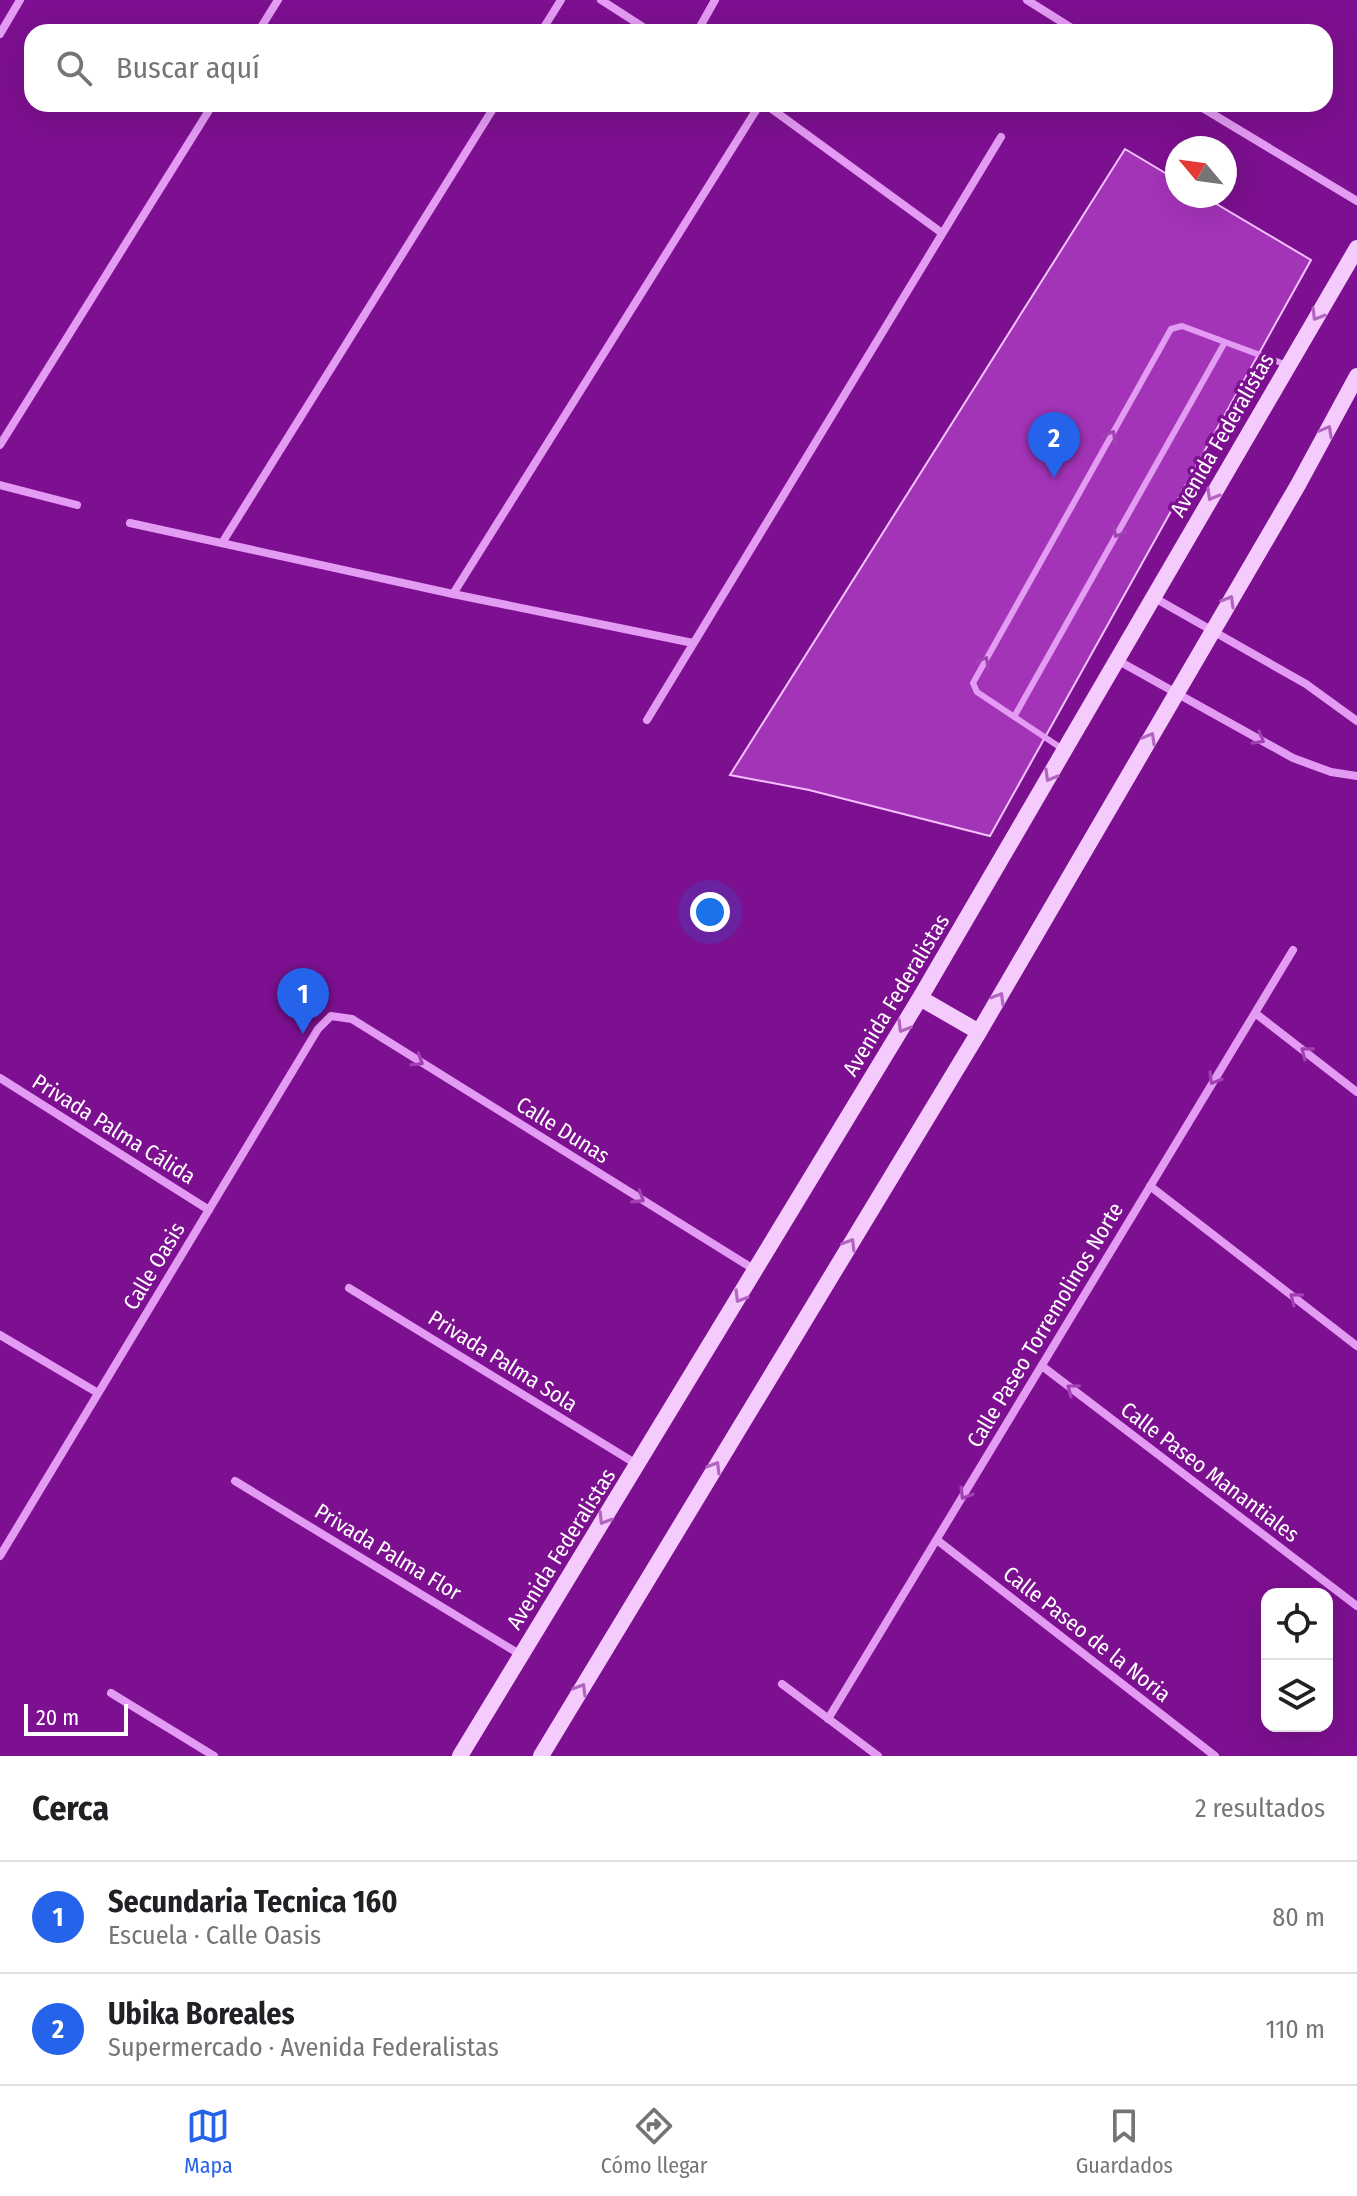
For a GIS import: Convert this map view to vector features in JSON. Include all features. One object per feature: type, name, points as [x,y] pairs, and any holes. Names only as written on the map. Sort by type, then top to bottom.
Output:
[{"type":"street","points":[[0,34],[20,0]]},
{"type":"street","points":[[263,24],[278,0]]},
{"type":"street","points":[[546,24],[561,0]]},
{"type":"street","points":[[601,0],[638,24]]},
{"type":"street","points":[[1027,0],[1065,24]]},
{"type":"street","points":[[702,24],[716,1]]},
{"type":"street","points":[[0,445],[208,112]]},
{"type":"street","points":[[222,543],[491,112]]},
{"type":"street","points":[[453,594],[757,112]]},
{"type":"street","points":[[773,112],[942,233]]},
{"type":"street","points":[[1209,112],[1357,201]]},
{"type":"street","points":[[647,720],[1001,137]]},
{"type":"street","name":"Avenida Federalistas","points":[[460,1756],[920,998],[1357,248]]},
{"type":"street","points":[[541,1756],[979,1032],[1298,485],[1357,376]]},
{"type":"street","points":[[0,485],[77,505]]},
{"type":"street","points":[[130,523],[693,643]]},
{"type":"street","points":[[1153,596],[1306,684],[1357,721]]},
{"type":"street","points":[[1116,659],[1293,758],[1331,772],[1357,776]]},
{"type":"street","name":"Calle Paseo Torremolinos Norte","points":[[828,1719],[1293,950]]},
{"type":"street","points":[[920,998],[979,1032]]},
{"type":"street","points":[[1255,1013],[1357,1092]]},
{"type":"street","name":"Calle Oasis","points":[[0,1556],[318,1029],[331,1016],[352,1019]]},
{"type":"street","name":"Calle Dunas","points":[[352,1019],[756,1271]]},
{"type":"street","name":"Privada Palma Cálida","points":[[0,1078],[209,1210]]},
{"type":"street","points":[[1150,1186],[1357,1346]]},
{"type":"street","name":"Privada Palma Sola","points":[[349,1288],[638,1466]]},
{"type":"street","points":[[0,1335],[98,1393]]},
{"type":"street","name":"Calle Paseo Manantiales","points":[[1042,1366],[1357,1606]]},
{"type":"street","name":"Privada Palma Flor","points":[[235,1481],[521,1655]]},
{"type":"street","name":"Calle Paseo de la Noria","points":[[937,1540],[1215,1756]]},
{"type":"street","points":[[782,1684],[878,1756]]},
{"type":"street","points":[[111,1693],[214,1756]]},
{"type":"lane","points":[[1064,750],[977,692],[973,683],[1171,329],[1182,326],[1287,365]]},
{"type":"lane","points":[[1014,717],[1225,342]]},
{"type":"building","points":[[1125,149],[1165,173],[1165,208],[1223,208],[1311,260],[990,836],[809,790],[730,775]]},
{"type":"place","name":"Ubika Boreales","points":[[1054,478]]},
{"type":"place","name":"Secundaria Tecnica 160","points":[[303,1034]]}]
